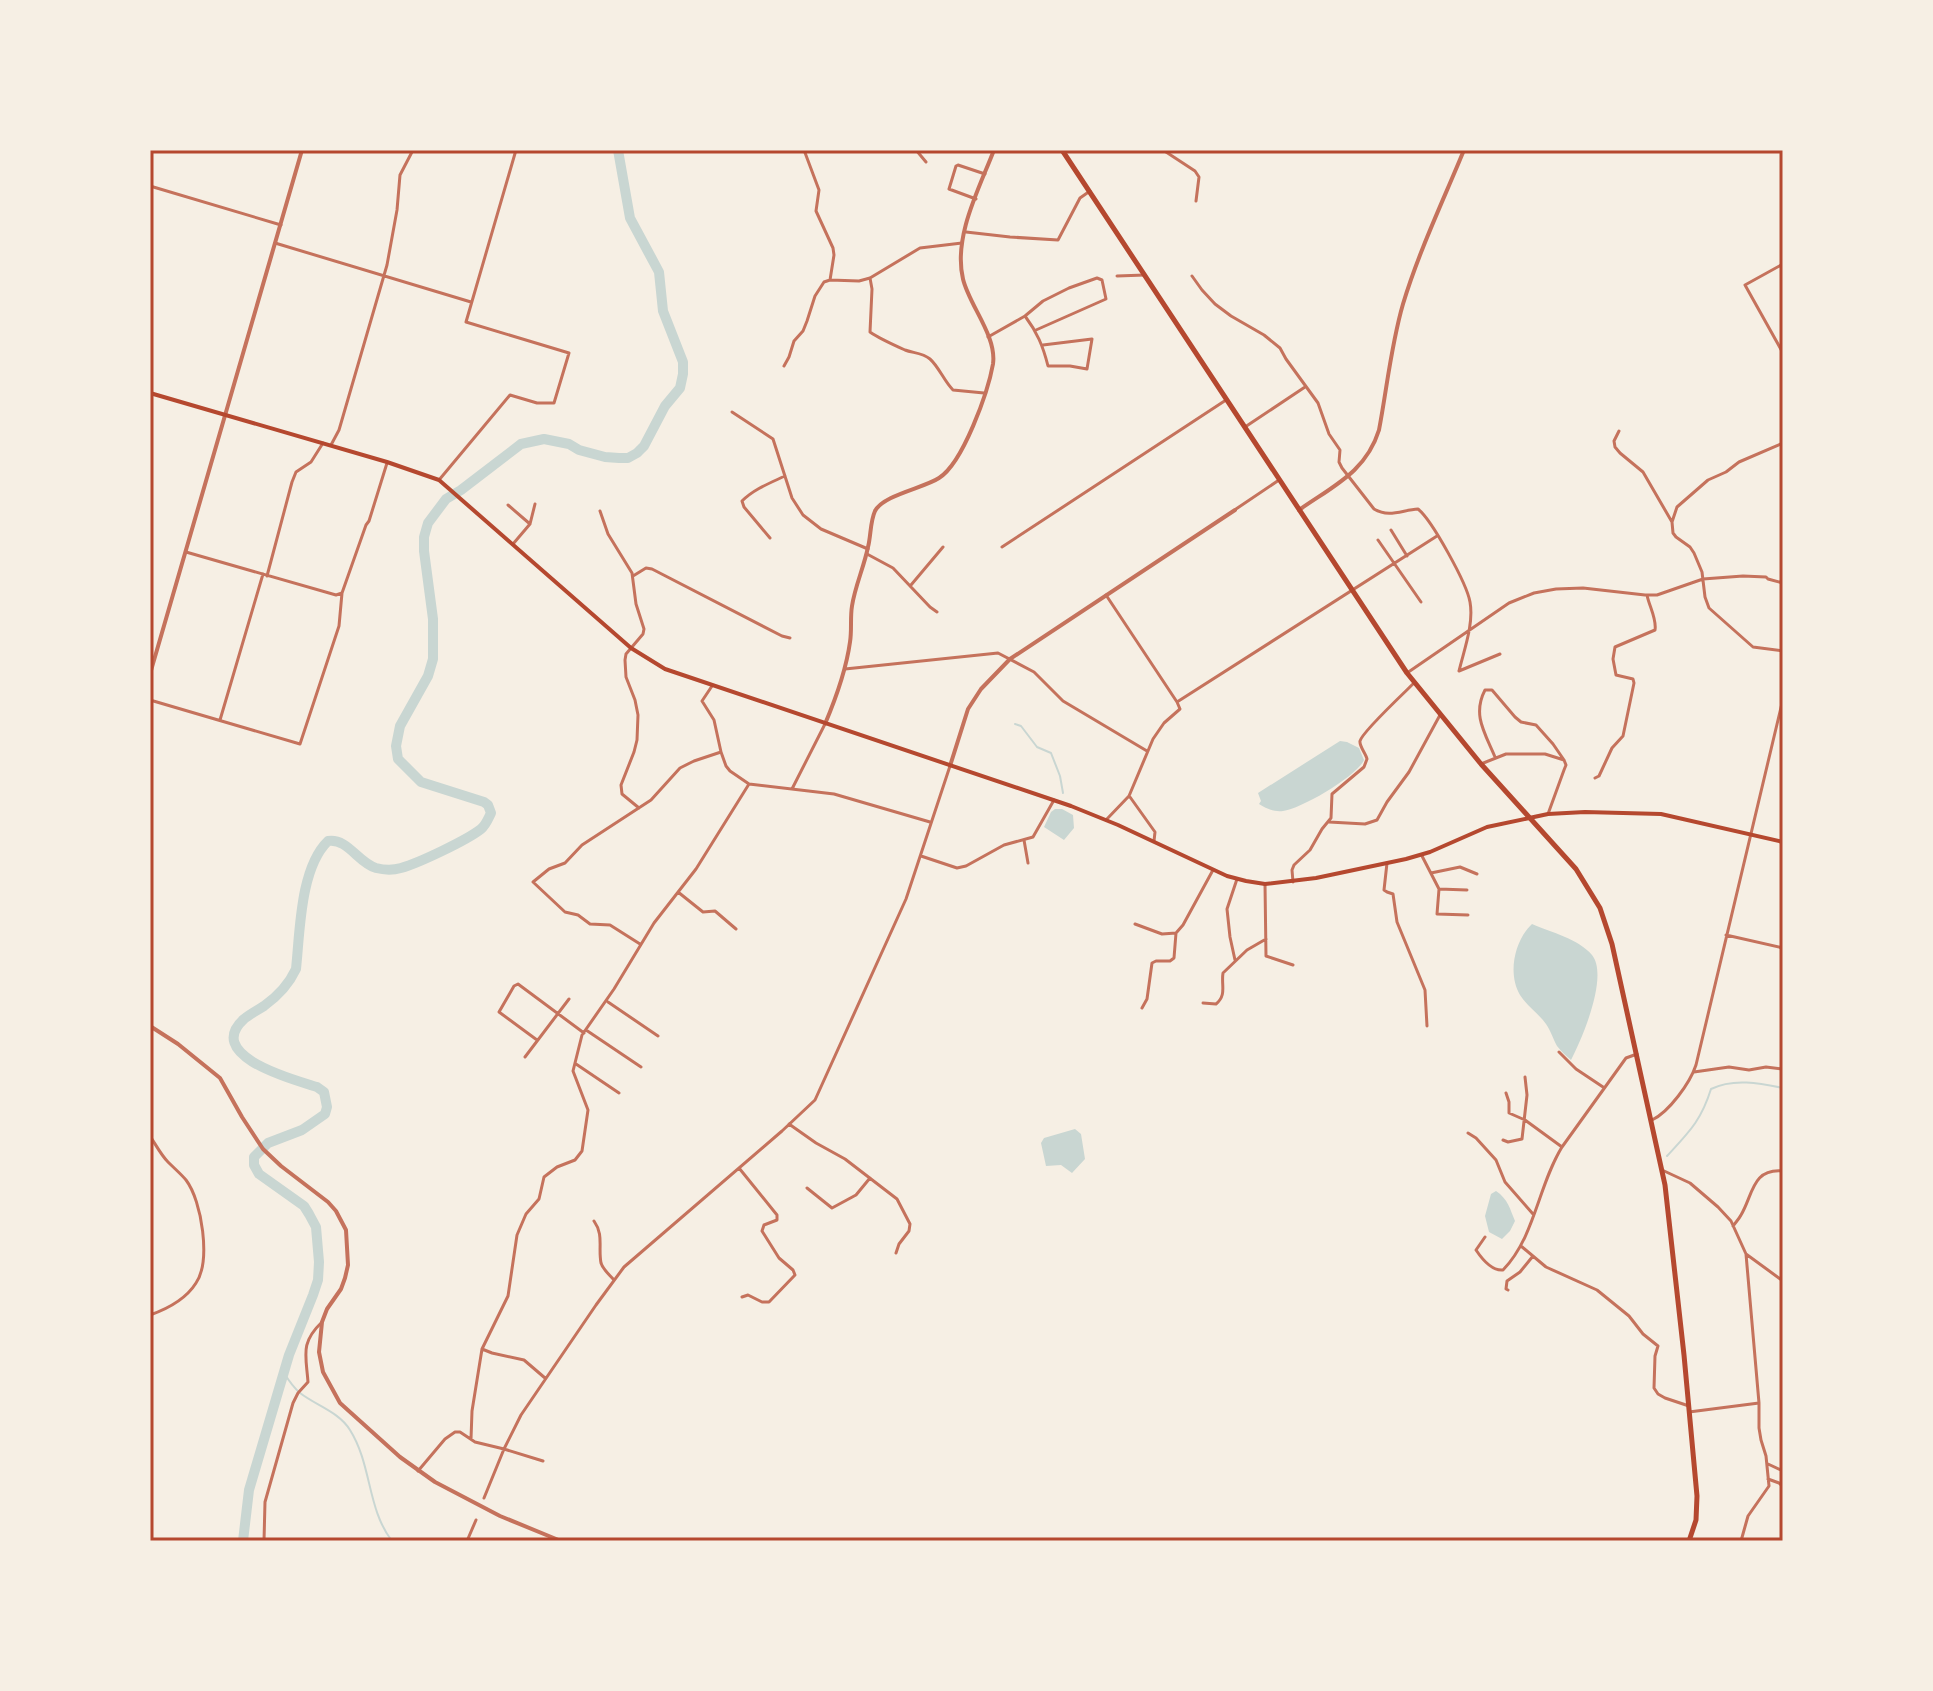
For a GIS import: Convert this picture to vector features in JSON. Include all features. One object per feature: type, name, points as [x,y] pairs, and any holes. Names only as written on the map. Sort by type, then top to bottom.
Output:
[{"type":"main road","points":[[1066,151],[1414,683],[1481,764],[1576,869],[1600,908],[1612,944],[1670,1213],[1697,1505],[1690,1540]]},
{"type":"main road","points":[[150,393],[439,480],[631,648],[665,669],[1054,800],[1237,879],[1265,884],[1293,882],[1387,863],[1422,854],[1480,830],[1548,814],[1661,814],[1783,842]]},
{"type":"street","points":[[150,674],[302,150]]},
{"type":"street","points":[[331,445],[339,430],[385,276],[400,175],[413,150]]},
{"type":"street","points":[[439,480],[510,395],[537,403],[554,403],[569,353],[466,322],[516,150]]},
{"type":"street","points":[[804,150],[819,190],[816,211],[833,248],[830,280]]},
{"type":"street","points":[[916,150],[926,162]]},
{"type":"street","points":[[792,789],[825,724],[845,669],[851,637],[851,609],[878,507],[939,478],[952,467],[965,445],[984,393],[993,362],[993,350],[964,282],[961,264],[964,231],[993,150]]},
{"type":"street","points":[[1163,150],[1195,171],[1199,177],[1196,201]]},
{"type":"street","points":[[1299,510],[1360,466],[1375,444],[1403,304],[1464,150]]},
{"type":"street","points":[[976,199],[949,189],[956,166],[985,174]]},
{"type":"street","points":[[150,186],[281,225]]},
{"type":"street","points":[[964,231],[1058,240],[1080,198],[1090,191]]},
{"type":"street","points":[[275,243],[471,302]]},
{"type":"street","points":[[784,366],[794,341],[803,331],[820,286],[830,280],[859,281],[870,278],[920,248],[962,243]]},
{"type":"street","points":[[1783,264],[1745,285],[1783,353]]},
{"type":"street","points":[[1117,276],[1145,275]]},
{"type":"street","points":[[1192,276],[1215,304],[1280,348],[1322,411],[1329,434],[1340,450],[1339,462],[1347,476],[1374,509],[1396,514],[1418,509],[1439,535],[1470,600],[1468,630],[1459,671],[1500,654]]},
{"type":"street","points":[[870,278],[870,332],[932,360],[953,390],[984,393]]},
{"type":"street","points":[[988,337],[1025,316],[1043,301],[1097,278],[1102,280],[1106,299],[1036,330]]},
{"type":"street","points":[[1025,316],[1043,345],[1048,366],[1087,369],[1092,339],[1043,345]]},
{"type":"street","points":[[1245,427],[1307,387]]},
{"type":"street","points":[[1002,547],[1227,399]]},
{"type":"street","points":[[732,412],[773,439],[795,503],[809,520],[893,568],[937,612]]},
{"type":"street","points":[[1619,431],[1614,441],[1615,447],[1643,472],[1672,522]]},
{"type":"street","points":[[220,721],[292,482],[296,472],[311,462],[323,443]]},
{"type":"street","points":[[1783,443],[1739,462],[1708,480],[1677,507],[1672,522],[1673,533],[1694,553],[1702,572],[1709,608],[1753,647],[1783,651]]},
{"type":"street","points":[[150,700],[300,744],[339,626],[342,593],[387,462]]},
{"type":"street","points":[[770,538],[742,501],[785,476]]},
{"type":"street","points":[[484,1498],[521,1415],[614,1280],[633,1259],[815,1100],[906,899],[968,709],[981,689],[1010,659],[1279,480]]},
{"type":"street","points":[[513,544],[530,524],[535,504]]},
{"type":"street","points":[[508,505],[530,524]]},
{"type":"street","points":[[600,511],[608,534],[633,576],[636,604],[644,629],[625,660],[626,677],[638,715],[637,740],[621,791],[639,808]]},
{"type":"street","points":[[1391,530],[1407,556]]},
{"type":"street","points":[[1177,702],[1439,535]]},
{"type":"street","points":[[1378,540],[1421,602]]},
{"type":"street","points":[[911,585],[943,547]]},
{"type":"street","points":[[186,552],[336,595],[342,593]]},
{"type":"street","points":[[633,576],[646,568],[652,569],[790,638]]},
{"type":"street","points":[[1407,673],[1509,603],[1534,593],[1583,588],[1657,595],[1703,579],[1743,576],[1766,577],[1783,583]]},
{"type":"street","points":[[1106,595],[1180,709],[1164,723],[1153,739],[1129,796],[1106,820]]},
{"type":"street","points":[[1595,778],[1599,776],[1612,748],[1623,736],[1634,683],[1633,679],[1616,675],[1613,659],[1615,647],[1655,630],[1647,595]]},
{"type":"street","points":[[845,669],[998,653],[1034,672],[1063,701],[1147,751]]},
{"type":"street","points":[[1293,882],[1294,865],[1310,850],[1329,822],[1332,794],[1366,764],[1360,742],[1363,737],[1414,683]]},
{"type":"street","points":[[712,686],[702,701],[714,720],[721,752],[730,771],[749,784],[834,794],[930,822]]},
{"type":"street","points":[[1495,757],[1478,717],[1485,690],[1492,690],[1521,722],[1536,725],[1564,760],[1566,765],[1548,814]]},
{"type":"street","points":[[1652,1120],[1669,1106],[1694,1072],[1783,699]]},
{"type":"street","points":[[1329,822],[1365,824],[1377,820],[1409,772],[1440,715]]},
{"type":"street","points":[[640,944],[610,925],[590,924],[578,915],[565,912],[533,882],[549,869],[565,863],[582,845],[651,800],[680,768],[721,752]]},
{"type":"street","points":[[1481,764],[1506,754],[1545,754],[1564,760]]},
{"type":"street","points":[[471,1439],[472,1411],[482,1349],[508,1296],[517,1235],[526,1214],[539,1199],[544,1177],[557,1167],[575,1160],[582,1151],[588,1110],[573,1071],[585,1032],[654,923],[696,869],[749,784]]},
{"type":"street","points":[[1129,796],[1155,832],[1154,841]]},
{"type":"street","points":[[921,856],[957,868],[966,866],[1004,845],[1033,837],[1054,800]]},
{"type":"street","points":[[1024,840],[1028,863]]},
{"type":"street","points":[[1422,854],[1439,889],[1437,914],[1468,915]]},
{"type":"street","points":[[1387,863],[1384,890],[1393,894],[1397,922],[1425,990],[1427,1026]]},
{"type":"street","points":[[1431,873],[1460,867],[1477,874]]},
{"type":"street","points":[[1142,1008],[1147,999],[1152,963],[1174,958],[1176,933],[1213,870]]},
{"type":"street","points":[[1235,960],[1227,909],[1237,879]]},
{"type":"street","points":[[1265,884],[1266,956],[1293,965]]},
{"type":"street","points":[[1439,889],[1467,890]]},
{"type":"street","points":[[678,892],[703,912],[715,911],[736,929]]},
{"type":"street","points":[[1135,924],[1162,934],[1176,933]]},
{"type":"street","points":[[1726,935],[1783,948]]},
{"type":"street","points":[[1203,1003],[1216,1004],[1220,1001],[1223,973],[1247,950],[1266,939]]},
{"type":"street","points":[[537,1040],[499,1012],[518,984],[641,1067]]},
{"type":"street","points":[[525,1057],[569,999]]},
{"type":"street","points":[[607,1001],[658,1036]]},
{"type":"street","points":[[150,1026],[220,1078],[263,1149],[328,1202],[346,1230],[348,1265],[341,1289],[322,1322],[319,1352],[323,1372],[340,1403],[418,1471],[457,1495],[561,1541]]},
{"type":"street","points":[[1559,1052],[1576,1069],[1604,1088]]},
{"type":"street","points":[[1485,1237],[1476,1250],[1493,1268],[1503,1270],[1525,1239],[1554,1160],[1562,1147],[1626,1058],[1637,1054]]},
{"type":"street","points":[[575,1064],[619,1093]]},
{"type":"street","points":[[1694,1072],[1729,1067],[1783,1069]]},
{"type":"street","points":[[1503,1140],[1522,1139],[1527,1095],[1525,1077]]},
{"type":"street","points":[[1506,1093],[1509,1113],[1525,1120],[1562,1147]]},
{"type":"street","points":[[789,1124],[845,1159],[897,1199],[910,1224],[896,1253]]},
{"type":"street","points":[[1468,1133],[1496,1160],[1505,1182],[1533,1214]]},
{"type":"street","points":[[150,1136],[166,1159],[187,1180],[196,1198],[202,1223],[204,1257],[198,1282],[185,1296],[150,1315]]},
{"type":"street","points":[[739,1168],[777,1215],[777,1220],[764,1225],[762,1231],[779,1258],[795,1275],[769,1302],[748,1295],[742,1297]]},
{"type":"street","points":[[1662,1170],[1679,1176],[1704,1193],[1733,1226],[1746,1254],[1761,1440],[1769,1486],[1748,1516],[1741,1541]]},
{"type":"street","points":[[1733,1226],[1757,1180],[1764,1173],[1783,1171]]},
{"type":"street","points":[[807,1188],[832,1208],[856,1195],[870,1178]]},
{"type":"street","points":[[594,1221],[601,1235],[601,1262],[614,1280]]},
{"type":"street","points":[[1521,1246],[1546,1267],[1597,1290],[1629,1316],[1643,1334],[1658,1346],[1654,1388],[1658,1394],[1689,1409],[1759,1403]]},
{"type":"street","points":[[1746,1254],[1783,1281]]},
{"type":"street","points":[[1508,1290],[1505,1285],[1507,1281],[1520,1272],[1533,1256]]},
{"type":"street","points":[[264,1541],[265,1502],[293,1403],[308,1382],[306,1345],[322,1322]]},
{"type":"street","points":[[482,1349],[524,1360],[545,1378]]},
{"type":"street","points":[[418,1471],[451,1434],[460,1432],[475,1442],[543,1461]]},
{"type":"street","points":[[1767,1463],[1783,1471]]},
{"type":"street","points":[[1768,1479],[1783,1487]]},
{"type":"street","points":[[467,1541],[476,1520]]},
{"type":"shaded area","points":[[1340,741],[1359,748],[1364,760],[1351,774],[1328,791],[1291,809],[1277,811],[1259,804],[1258,793]]},
{"type":"shaded area","points":[[1055,809],[1073,815],[1074,828],[1064,840],[1044,827]]},
{"type":"shaded area","points":[[1532,924],[1580,945],[1592,955],[1596,965],[1596,992],[1592,1008],[1571,1060],[1557,1046],[1546,1024],[1523,999],[1516,986],[1514,967],[1517,948]]},
{"type":"shaded area","points":[[1075,1129],[1081,1134],[1085,1159],[1072,1173],[1061,1165],[1046,1166],[1041,1143],[1044,1138]]},
{"type":"shaded area","points":[[1496,1191],[1506,1201],[1515,1221],[1502,1239],[1489,1232],[1485,1216],[1491,1194]]},
{"type":"waterway","points":[[243,1541],[249,1490],[289,1355],[318,1280],[319,1262],[316,1227],[309,1214],[304,1206],[259,1174],[254,1157],[268,1143],[302,1130],[325,1114],[327,1107],[324,1092],[317,1087],[273,1072],[243,1055],[235,1044],[234,1032],[244,1019],[278,994],[296,969],[300,919],[307,884],[312,867],[328,841],[341,843],[376,868],[398,869],[474,834],[484,826],[491,813],[484,802],[421,782],[398,759],[396,746],[400,726],[428,676],[433,659],[433,619],[424,551],[428,523],[446,499],[521,444],[544,439],[605,457],[628,458],[644,446],[665,406],[680,388],[683,362],[663,311],[659,272],[630,218],[618,150]]},
{"type":"waterway","points":[[1015,724],[1021,726],[1037,747],[1051,753],[1063,793]]},
{"type":"waterway","points":[[1667,1156],[1698,1118],[1711,1089],[1737,1083],[1783,1088]]},
{"type":"waterway","points":[[284,1373],[300,1393],[334,1414],[350,1430],[362,1458],[378,1515],[392,1541]]}]
